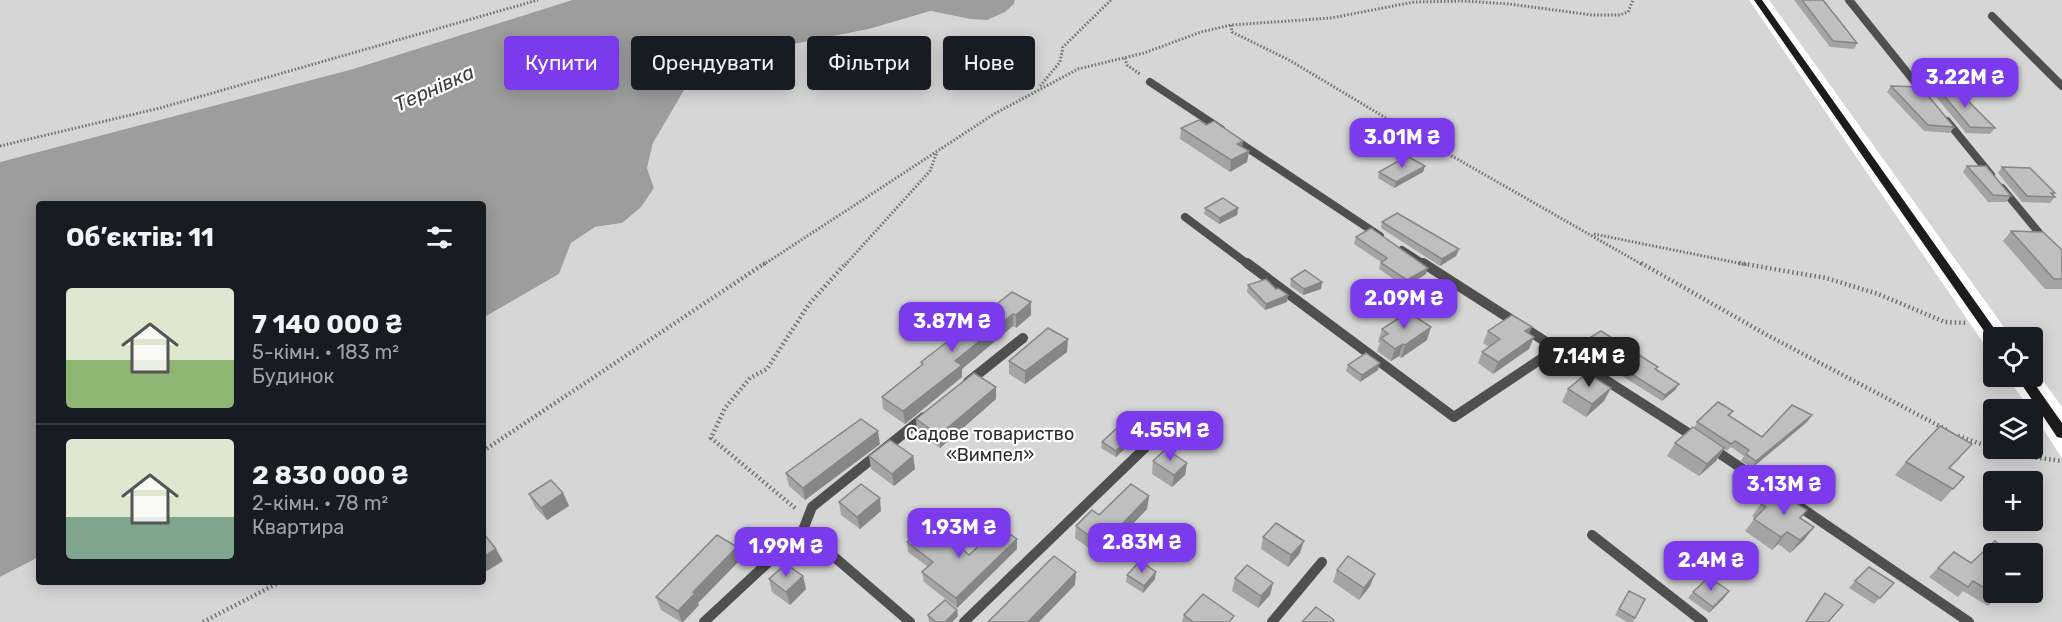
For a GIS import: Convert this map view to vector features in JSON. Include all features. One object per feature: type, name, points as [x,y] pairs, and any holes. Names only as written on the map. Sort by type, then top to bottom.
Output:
[{"type":"street","points":[[1758,0],[1985,325]]},
{"type":"street","points":[[2030,387],[2062,433]]},
{"type":"lane","points":[[1849,0],[1935,106]]},
{"type":"lane","points":[[1992,16],[2062,86]]},
{"type":"lane","points":[[1150,82],[1193,109],[1253,153],[1771,488],[1969,622]]},
{"type":"lane","points":[[1942,115],[2055,252]]},
{"type":"lane","points":[[1185,217],[1454,417],[1556,349]]},
{"type":"lane","points":[[958,389],[1023,338]]},
{"type":"lane","points":[[704,622],[803,530],[812,507],[931,411]]},
{"type":"lane","points":[[964,622],[1149,444]]},
{"type":"lane","points":[[803,530],[910,622]]},
{"type":"lane","points":[[1592,535],[1703,622]]},
{"type":"lane","points":[[1272,622],[1322,562]]},
{"type":"path","points":[[0,146],[160,108],[538,0]]},
{"type":"path","points":[[1038,89],[1060,62],[1063,47],[1111,0]]},
{"type":"path","points":[[486,449],[740,278],[1038,89],[1078,69],[1125,58],[1170,45],[1201,32],[1231,25],[1330,18],[1372,9],[1434,2],[1509,4],[1592,15],[1620,15],[1628,12],[1633,0]]},
{"type":"path","points":[[1231,25],[1232,32],[1289,60],[1556,216],[1590,233],[1767,335],[1916,412],[1959,437],[2010,454],[2062,461]]},
{"type":"path","points":[[1125,58],[1127,65],[1150,82]]},
{"type":"path","points":[[807,518],[711,438],[725,408],[750,378],[767,369],[809,304],[930,171],[937,152]]},
{"type":"path","points":[[1590,233],[1719,260],[1826,278],[1878,294],[1946,322],[1985,325]]},
{"type":"path","points":[[203,622],[274,585]]},
{"type":"green space","points":[[0,0],[572,0],[353,69],[0,162]]},
{"type":"green space","name":"Садове товариство «Вимпел»","points":[[1015,0],[1749,0],[1983,342],[1983,387],[2014,387],[2023,399],[1983,399],[1983,459],[2043,459],[2043,429],[2062,458],[2062,622],[0,622],[0,577],[36,559],[36,585],[486,585],[486,316],[559,274],[571,243],[595,227],[622,223],[654,188],[647,168],[653,143],[684,90],[795,90],[795,44],[807,41],[807,90],[931,90],[931,36],[834,36],[869,29],[932,11],[970,19],[1014,4]]},
{"type":"green space","points":[[1769,0],[2062,0],[2062,407],[2043,381],[2043,327],[2004,327]]},
{"type":"water","name":"Тернівка","points":[[572,0],[1015,0],[1005,12],[987,20],[931,11],[869,29],[834,36],[807,36],[807,41],[795,44],[795,36],[631,36],[631,90],[684,90],[653,143],[647,168],[654,188],[641,207],[622,223],[595,227],[571,243],[559,274],[486,316],[486,201],[36,201],[36,559],[0,577],[0,162],[353,69]]},
{"type":"building","points":[[1802,0],[1823,0],[1857,43],[1833,41]]},
{"type":"building","points":[[1891,86],[1921,87],[1954,127],[1928,125]]},
{"type":"building","points":[[1937,87],[1955,88],[1995,128],[1970,127]]},
{"type":"building","points":[[1199,120],[1206,125],[1214,121],[1243,141],[1237,144],[1249,151],[1231,160],[1181,128]]},
{"type":"building","points":[[1407,156],[1425,166],[1396,182],[1379,172]]},
{"type":"building","points":[[1967,166],[1986,166],[2011,196],[1993,195]]},
{"type":"building","points":[[2002,167],[2030,168],[2055,193],[2051,193],[2055,197],[2027,196]]},
{"type":"building","points":[[1223,198],[1238,208],[1220,218],[1205,208]]},
{"type":"building","points":[[1397,213],[1459,249],[1442,259],[1382,222]]},
{"type":"building","points":[[1371,228],[1428,268],[1407,280],[1381,263],[1387,258],[1356,237]]},
{"type":"building","points":[[2011,231],[2043,232],[2062,250],[2062,279],[2054,279]]},
{"type":"building","points":[[1305,270],[1322,282],[1304,289],[1291,279]]},
{"type":"building","points":[[1266,279],[1276,289],[1288,295],[1266,304],[1248,285]]},
{"type":"building","points":[[1394,288],[1423,307],[1403,316],[1376,297]]},
{"type":"building","points":[[1012,292],[1031,302],[955,361],[962,365],[903,411],[882,397],[956,335],[954,334],[971,321],[974,322]]},
{"type":"building","points":[[1408,312],[1431,327],[1405,345],[1395,349],[1381,338],[1388,334],[1382,329]]},
{"type":"building","points":[[1512,315],[1532,327],[1525,331],[1534,337],[1498,362],[1482,352],[1500,339],[1488,331]]},
{"type":"building","points":[[1048,328],[1068,339],[1025,371],[1009,361]]},
{"type":"building","points":[[1601,331],[1658,367],[1655,369],[1679,384],[1665,395],[1598,353],[1602,350],[1586,340]]},
{"type":"building","points":[[1366,353],[1380,363],[1362,375],[1348,365]]},
{"type":"building","points":[[974,373],[996,387],[939,435],[916,419]]},
{"type":"building","points":[[1587,373],[1611,388],[1592,404],[1568,389]]},
{"type":"building","points":[[1718,402],[1733,411],[1728,415],[1762,437],[1792,405],[1812,415],[1756,461],[1746,454],[1749,450],[1735,441],[1731,444],[1697,422]]},
{"type":"building","points":[[861,419],[878,431],[803,488],[786,473]]},
{"type":"building","points":[[1940,426],[1972,444],[1949,468],[1964,477],[1953,489],[1906,462]]},
{"type":"building","points":[[1693,427],[1724,448],[1707,464],[1675,443]]},
{"type":"building","points":[[1117,428],[1131,436],[1116,451],[1102,442]]},
{"type":"building","points":[[890,440],[913,456],[892,474],[869,456]]},
{"type":"building","points":[[1166,449],[1187,463],[1174,475],[1153,461]]},
{"type":"building","points":[[551,480],[563,493],[541,508],[529,494]]},
{"type":"building","points":[[861,484],[880,498],[857,517],[839,502]]},
{"type":"building","points":[[1131,484],[1149,496],[1102,545],[1076,526],[1092,510],[1099,515]]},
{"type":"building","points":[[1776,490],[1807,510],[1800,518],[1814,527],[1800,540],[1787,532],[1781,537],[1754,519],[1766,507],[1761,504]]},
{"type":"building","points":[[1276,523],[1304,541],[1291,555],[1263,537]]},
{"type":"building","points":[[925,526],[959,552],[962,549],[969,555],[999,527],[1017,539],[956,598],[922,572],[933,562],[907,542]]},
{"type":"building","points":[[717,535],[737,547],[693,592],[695,593],[678,611],[656,597]]},
{"type":"building","points":[[486,536],[496,549],[486,555]]},
{"type":"building","points":[[1954,552],[1971,563],[1983,552],[1983,587],[1973,581],[1968,587],[1938,568]]},
{"type":"building","points":[[1054,556],[1076,572],[1028,622],[988,622]]},
{"type":"building","points":[[1348,556],[1375,574],[1364,588],[1337,570]]},
{"type":"building","points":[[1140,561],[1156,572],[1144,586],[1127,575]]},
{"type":"building","points":[[786,564],[803,576],[786,592],[769,579]]},
{"type":"building","points":[[1247,565],[1273,583],[1261,596],[1235,578]]},
{"type":"building","points":[[1869,567],[1894,583],[1880,598],[1855,581]]},
{"type":"building","points":[[1709,577],[1729,591],[1713,607],[1693,592]]},
{"type":"building","points":[[1629,591],[1645,599],[1635,618],[1619,609]]},
{"type":"building","points":[[1825,593],[1843,605],[1828,622],[1806,622]]},
{"type":"building","points":[[1203,594],[1234,616],[1229,622],[1193,622],[1184,615]]},
{"type":"building","points":[[945,600],[957,610],[945,622],[936,622],[928,615]]},
{"type":"building","points":[[1316,607],[1334,620],[1333,622],[1302,622]]}]
